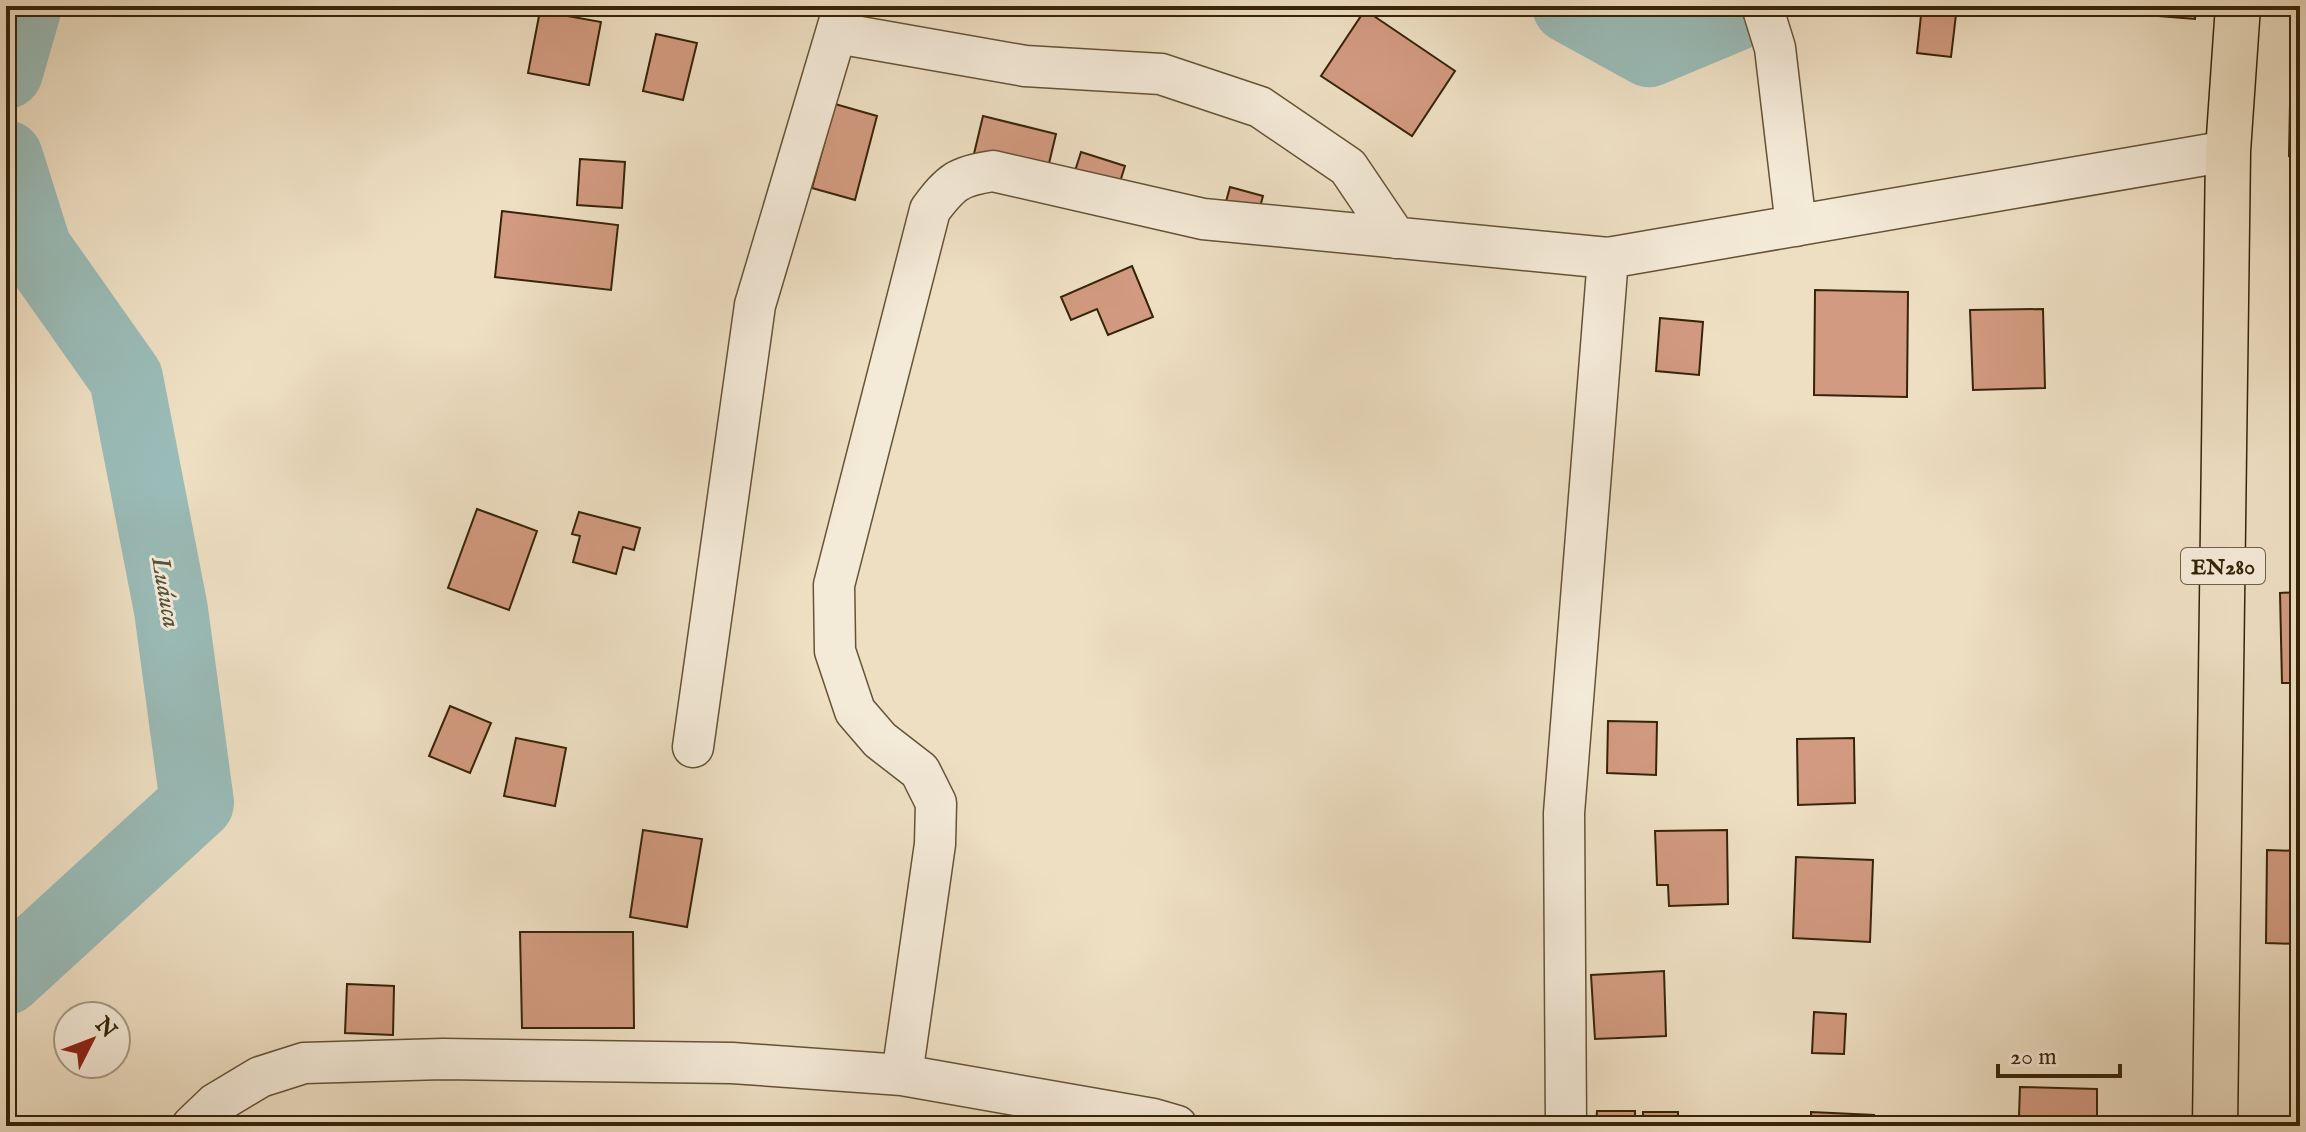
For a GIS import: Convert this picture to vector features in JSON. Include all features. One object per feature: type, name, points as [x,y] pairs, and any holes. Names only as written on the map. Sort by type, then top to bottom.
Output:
[{"type":"main road","name":"EN280","points":[[2215,1126],[2228,151],[2238,6]]},
{"type":"street","points":[[1762,6],[1775,48],[1796,226]]},
{"type":"street","points":[[693,747],[755,305],[840,19],[1025,66],[1161,74],[1260,107],[1348,167],[1396,238]]},
{"type":"street","points":[[902,1075],[935,844],[936,803],[920,771],[880,740],[855,711],[835,651],[834,585],[930,210],[947,187],[965,175],[993,171],[1203,219],[1608,258],[2228,151]]},
{"type":"street","points":[[1566,1126],[1564,813],[1608,258]]},
{"type":"street","points":[[192,1126],[215,1104],[260,1077],[304,1063],[443,1059],[732,1063],[902,1075],[1177,1126]]},
{"type":"building","points":[[1922,6],[1957,6],[1951,57],[1917,53]]},
{"type":"building","points":[[2083,6],[2196,6],[2195,19],[2083,10]]},
{"type":"building","points":[[1365,10],[1455,71],[1412,136],[1321,76]]},
{"type":"building","points":[[540,11],[601,22],[589,85],[528,73]]},
{"type":"building","points":[[656,34],[697,43],[683,100],[643,91]]},
{"type":"building","points":[[2291,53],[2300,53],[2300,157],[2289,156]]},
{"type":"building","points":[[835,104],[877,116],[855,200],[812,188]]},
{"type":"building","points":[[983,116],[1056,134],[1041,197],[968,179]]},
{"type":"building","points":[[1081,152],[1125,166],[1109,217],[1065,203]]},
{"type":"building","points":[[580,159],[625,162],[622,208],[577,205]]},
{"type":"building","points":[[1230,187],[1263,196],[1250,244],[1217,235]]},
{"type":"building","points":[[502,211],[618,225],[611,290],[495,277]]},
{"type":"building","points":[[1132,266],[1153,317],[1108,335],[1097,309],[1071,320],[1061,297]]},
{"type":"building","points":[[1815,290],[1908,292],[1907,397],[1814,395]]},
{"type":"building","points":[[2043,309],[2045,388],[1973,390],[1970,310]]},
{"type":"building","points":[[1660,318],[1703,322],[1699,375],[1656,371]]},
{"type":"building","points":[[477,509],[537,531],[509,610],[448,588]]},
{"type":"building","points":[[579,512],[640,528],[634,550],[623,547],[616,574],[573,562],[580,536],[572,534]]},
{"type":"building","points":[[2300,592],[2300,683],[2282,683],[2280,593]]},
{"type":"building","points":[[450,706],[491,723],[470,773],[429,756]]},
{"type":"building","points":[[1608,721],[1657,722],[1656,775],[1607,773]]},
{"type":"building","points":[[516,738],[566,748],[555,806],[504,796]]},
{"type":"building","points":[[1854,738],[1855,803],[1798,805],[1797,739]]},
{"type":"building","points":[[643,830],[702,839],[687,927],[630,917]]},
{"type":"building","points":[[1727,830],[1728,904],[1669,906],[1668,885],[1657,885],[1655,831]]},
{"type":"building","points":[[2267,850],[2300,851],[2300,944],[2266,943]]},
{"type":"building","points":[[1796,857],[1873,860],[1870,942],[1793,938]]},
{"type":"building","points":[[520,932],[633,932],[634,1028],[522,1028]]},
{"type":"building","points":[[1664,971],[1666,1036],[1595,1039],[1591,975]]},
{"type":"building","points":[[347,984],[394,986],[393,1035],[345,1033]]},
{"type":"building","points":[[1814,1012],[1846,1014],[1844,1054],[1812,1053]]},
{"type":"building","points":[[2020,1087],[2097,1089],[2097,1126],[2043,1126],[2043,1117],[2019,1116]]},
{"type":"building","points":[[1597,1111],[1635,1111],[1635,1126],[1596,1126]]},
{"type":"building","points":[[1643,1112],[1678,1112],[1678,1126],[1643,1126]]},
{"type":"building","points":[[1811,1112],[1874,1115],[1873,1126],[1811,1126]]},
{"type":"building","points":[[488,1116],[540,1118],[539,1126],[488,1126]]},
{"type":"building","points":[[411,1120],[462,1126],[410,1126]]},
{"type":"waterway","name":"Luáuca","points":[[6,72],[25,6]]},
{"type":"waterway","name":"Luáuca","points":[[1569,6],[1649,50],[1735,14],[1741,6]]},
{"type":"waterway","name":"Luáuca","points":[[6,157],[35,249],[126,378],[171,610],[197,803],[6,978]]}]
